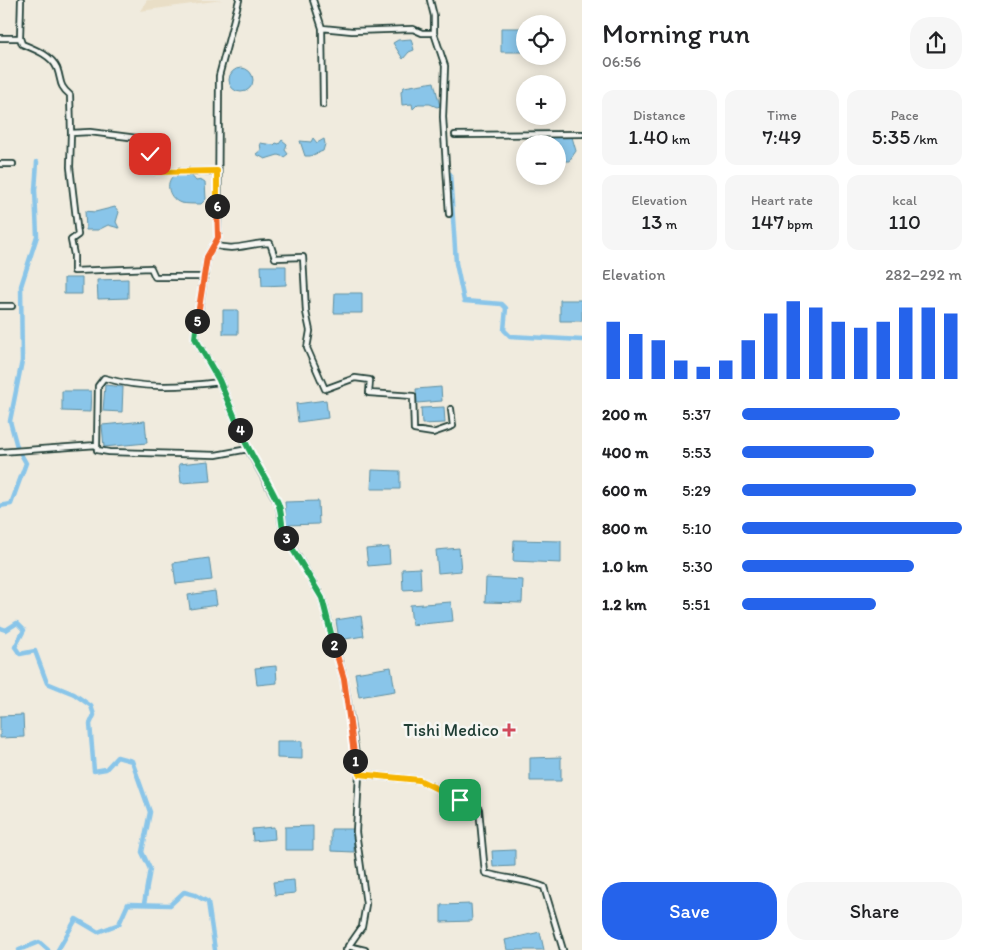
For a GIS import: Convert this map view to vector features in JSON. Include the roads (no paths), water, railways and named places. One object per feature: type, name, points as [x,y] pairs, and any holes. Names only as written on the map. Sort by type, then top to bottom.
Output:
[{"type":"street","points":[[21,0],[20,38],[22,44],[44,54],[56,67],[61,88],[70,95],[70,167],[78,235],[71,240],[74,271],[151,268],[155,277],[203,277]]},
{"type":"street","points":[[239,0],[219,76],[218,238],[207,257],[195,338],[220,382],[248,449],[279,505],[283,532],[322,598],[344,679],[359,774],[356,832],[366,904],[362,927],[347,948],[365,950]]},
{"type":"street","points":[[313,0],[322,28],[322,106]]},
{"type":"street","points":[[430,0],[434,33],[445,66],[443,117],[449,214]]},
{"type":"street","points":[[322,28],[352,31],[413,29],[422,33],[434,33]]},
{"type":"street","points":[[0,38],[20,38]]},
{"type":"street","points":[[71,133],[90,132],[137,138]]},
{"type":"street","points":[[455,135],[582,134]]},
{"type":"street","points":[[150,154],[150,166],[156,172],[217,171]]},
{"type":"street","points":[[0,164],[13,164]]},
{"type":"street","points":[[214,245],[228,250],[252,243],[270,243],[275,258],[303,257],[306,312],[310,331],[307,348],[325,389],[355,378],[370,380],[369,393],[414,396],[414,430],[433,433],[453,426],[452,409]]},
{"type":"street","points":[[0,306],[12,306]]},
{"type":"street","points":[[220,382],[164,387],[119,382],[104,378],[98,386],[97,450],[216,455],[248,449]]},
{"type":"street","points":[[0,452],[97,445]]},
{"type":"street","points":[[359,774],[419,780],[480,809],[485,873],[500,878],[530,881],[544,887],[563,950]]},
{"type":"water","points":[[501,28],[516,28],[516,52],[501,52]]},
{"type":"water","points":[[411,39],[414,50],[409,52],[403,59],[393,43],[398,40]]},
{"type":"water","points":[[241,68],[249,72],[253,80],[249,88],[241,92],[233,88],[229,80],[233,72]]},
{"type":"water","points":[[434,82],[440,106],[418,104],[413,109],[412,104],[402,105],[401,92],[404,87]]},
{"type":"water","points":[[566,137],[572,137],[576,151],[569,161],[566,161]]},
{"type":"water","points":[[313,138],[317,143],[324,139],[323,151],[305,156],[300,141],[311,142]]},
{"type":"water","points":[[282,140],[287,144],[285,150],[288,154],[284,157],[278,155],[265,159],[256,154],[261,150],[260,143],[274,145],[276,143],[279,144]]},
{"type":"water","points":[[174,175],[191,175],[196,181],[202,180],[205,182],[206,199],[201,204],[181,203],[173,198],[169,190],[169,182]]},
{"type":"water","points":[[115,207],[119,212],[116,222],[119,228],[108,225],[98,230],[86,230],[85,211],[95,212]]},
{"type":"water","points":[[261,266],[286,266],[286,285],[262,286]]},
{"type":"water","points":[[64,278],[82,278],[82,294],[64,294]]},
{"type":"water","points":[[128,279],[128,298],[98,299],[97,280]]},
{"type":"water","points":[[335,293],[362,293],[362,313],[334,313]]},
{"type":"water","points":[[560,300],[582,300],[582,321],[560,321]]},
{"type":"water","points":[[223,310],[238,310],[238,334],[223,334]]},
{"type":"water","points":[[105,385],[123,387],[122,412],[103,411]]},
{"type":"water","points":[[441,387],[442,401],[417,403],[416,389]]},
{"type":"water","points":[[62,391],[91,391],[90,412],[62,411]]},
{"type":"water","points":[[326,400],[328,418],[298,422],[296,404]]},
{"type":"water","points":[[444,407],[445,423],[422,424],[421,408]]},
{"type":"water","points":[[145,421],[147,443],[104,447],[102,425]]},
{"type":"water","points":[[209,461],[211,481],[181,483],[179,464]]},
{"type":"water","points":[[372,470],[400,471],[400,489],[371,489]]},
{"type":"water","points":[[318,501],[319,524],[286,525],[285,502]]},
{"type":"water","points":[[514,540],[561,541],[561,563],[513,561]]},
{"type":"water","points":[[389,547],[390,564],[368,566],[366,549]]},
{"type":"water","points":[[459,548],[461,571],[438,573],[436,550]]},
{"type":"water","points":[[209,558],[212,580],[176,584],[173,563]]},
{"type":"water","points":[[420,568],[421,589],[403,590],[402,569]]},
{"type":"water","points":[[486,578],[523,580],[522,603],[485,602]]},
{"type":"water","points":[[215,591],[217,605],[190,609],[188,595]]},
{"type":"water","points":[[451,602],[453,621],[412,625],[410,605]]},
{"type":"water","points":[[361,616],[364,636],[339,640],[336,620]]},
{"type":"water","points":[[276,666],[277,683],[257,685],[255,668]]},
{"type":"water","points":[[391,667],[395,691],[359,697],[355,673]]},
{"type":"water","points":[[23,715],[24,737],[0,738],[0,716]]},
{"type":"water","points":[[277,741],[302,741],[302,759],[277,758]]},
{"type":"water","points":[[561,757],[561,781],[530,781],[530,758]]},
{"type":"water","points":[[313,826],[313,850],[285,850],[285,827]]},
{"type":"water","points":[[274,827],[275,839],[253,841],[252,829]]},
{"type":"water","points":[[331,829],[354,829],[354,852],[331,851]]},
{"type":"water","points":[[515,850],[515,866],[493,867],[492,851]]},
{"type":"water","points":[[294,880],[295,893],[275,895],[273,882]]},
{"type":"water","points":[[471,904],[472,921],[441,922],[441,905]]},
{"type":"water","points":[[540,932],[544,950],[507,950],[505,940]]},
{"type":"waterway","points":[[0,506],[11,504],[26,463],[17,447],[10,421],[22,361],[21,286],[37,236],[35,190],[37,162]]},
{"type":"waterway","points":[[450,174],[456,263],[464,301],[502,304],[506,308],[504,330],[510,336],[582,340]]},
{"type":"waterway","points":[[0,628],[6,630],[17,623],[24,630],[15,647],[20,654],[35,651],[47,683],[74,694],[91,706],[94,715],[90,724],[94,771],[106,769],[117,757],[132,761],[150,812],[142,852],[150,869],[144,904]]},
{"type":"waterway","points":[[58,950],[76,919],[98,932],[119,924],[128,904],[170,905],[184,892],[208,902],[215,950]]},
{"type":"waterway","points":[[19,950],[39,942],[48,950]]},
{"type":"place","name":"Tishi Medico","points":[[509,730]]}]
